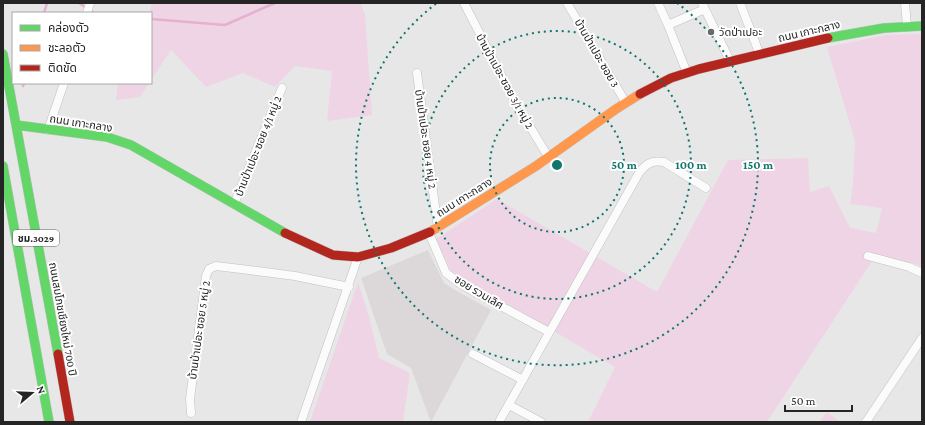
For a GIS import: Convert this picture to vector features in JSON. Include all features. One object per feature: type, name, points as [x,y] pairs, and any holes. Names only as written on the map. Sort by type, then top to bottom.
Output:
[{"type":"street","name":"บ้านป่าเปอะ ซอย 3/1 หมู่ 2","points":[[464,3],[515,102],[549,158]]},
{"type":"street","name":"บ้านป่าเปอะ ซอย 3","points":[[568,3],[626,103]]},
{"type":"street","points":[[658,3],[687,73]]},
{"type":"street","points":[[740,3],[760,54]]},
{"type":"street","points":[[905,3],[907,26]]},
{"type":"street","points":[[668,25],[704,6],[730,61]]},
{"type":"street","name":"ถนน เกาะกลาง","points":[[16,125],[106,137],[131,145],[290,236],[333,255],[358,257],[391,248],[438,228],[549,158],[626,103],[658,84],[687,73],[730,61],[857,32],[907,26],[922,26]]},
{"type":"street","name":"ถนนสมโภชเชียงใหม่ 700 ปี","points":[[3,54],[70,422]]},
{"type":"street","name":"บ้านป่าเปอะ ซอย 4 หมู่ 2","points":[[417,73],[438,228]]},
{"type":"street","points":[[48,130],[64,84]]},
{"type":"street","name":"บ้านป่าเปอะ ซอย 4/1 หมู่ 2","points":[[234,204],[282,88]]},
{"type":"street","points":[[500,420],[639,173],[647,164],[656,161],[664,162],[706,188]]},
{"type":"street","name":"ชม.3029","points":[[3,166],[49,422]]},
{"type":"street","name":"ซอย รวมเลิศ","points":[[429,233],[446,272],[462,285],[549,332]]},
{"type":"street","points":[[868,256],[908,267],[922,273]]},
{"type":"street","points":[[301,422],[349,287],[358,257]]},
{"type":"street","name":"บ้านป่าเปอะ ซอย 5 หมู่ 2","points":[[191,413],[190,399],[206,276],[209,269],[216,266],[287,275],[349,287]]},
{"type":"street","points":[[866,422],[922,338]]},
{"type":"street","points":[[473,354],[523,380]]},
{"type":"street","points":[[509,405],[541,422]]},
{"type":"shaded area","points":[[152,3],[360,3],[365,14],[372,115],[327,121],[332,71],[295,66],[275,87],[243,73],[206,87],[171,50],[152,78],[152,12],[149,12]]},
{"type":"shaded area","points":[[922,34],[922,267],[917,264],[876,255],[767,422],[588,422],[615,367],[451,271],[436,239],[497,199],[657,292],[728,160],[808,158],[810,192],[829,186],[850,228],[876,233],[882,208],[850,204],[853,183],[855,141],[827,47],[886,35]]},
{"type":"shaded area","points":[[118,84],[148,84],[140,97],[116,100]]},
{"type":"shaded area","points":[[428,250],[444,283],[491,310],[431,422],[411,368],[387,354],[361,278]]},
{"type":"shaded area","points":[[358,282],[369,316],[379,358],[410,373],[403,422],[310,422]]},
{"type":"shaded area","points":[[827,412],[840,422],[819,422]]},
{"type":"waterway","points":[[44,12],[47,3]]},
{"type":"waterway","points":[[79,3],[92,12]]},
{"type":"waterway","points":[[152,19],[225,25],[275,3]]},
{"type":"traffic: fast","points":[[828,38],[884,28],[922,26]]},
{"type":"traffic: fast","points":[[3,54],[58,354]]},
{"type":"traffic: fast","points":[[16,125],[107,137],[131,145],[285,233]]},
{"type":"traffic: fast","points":[[3,166],[49,422]]},
{"type":"traffic: slow","points":[[430,232],[536,166],[616,109],[640,94]]},
{"type":"traffic: jam","points":[[640,94],[671,78],[699,69],[828,38]]},
{"type":"traffic: jam","points":[[285,233],[333,255],[358,257],[391,248],[430,232]]},
{"type":"traffic: jam","points":[[58,354],[70,422]]},
{"type":"place","name":"วัดป่าเปอะ","points":[[711,32]]}]
